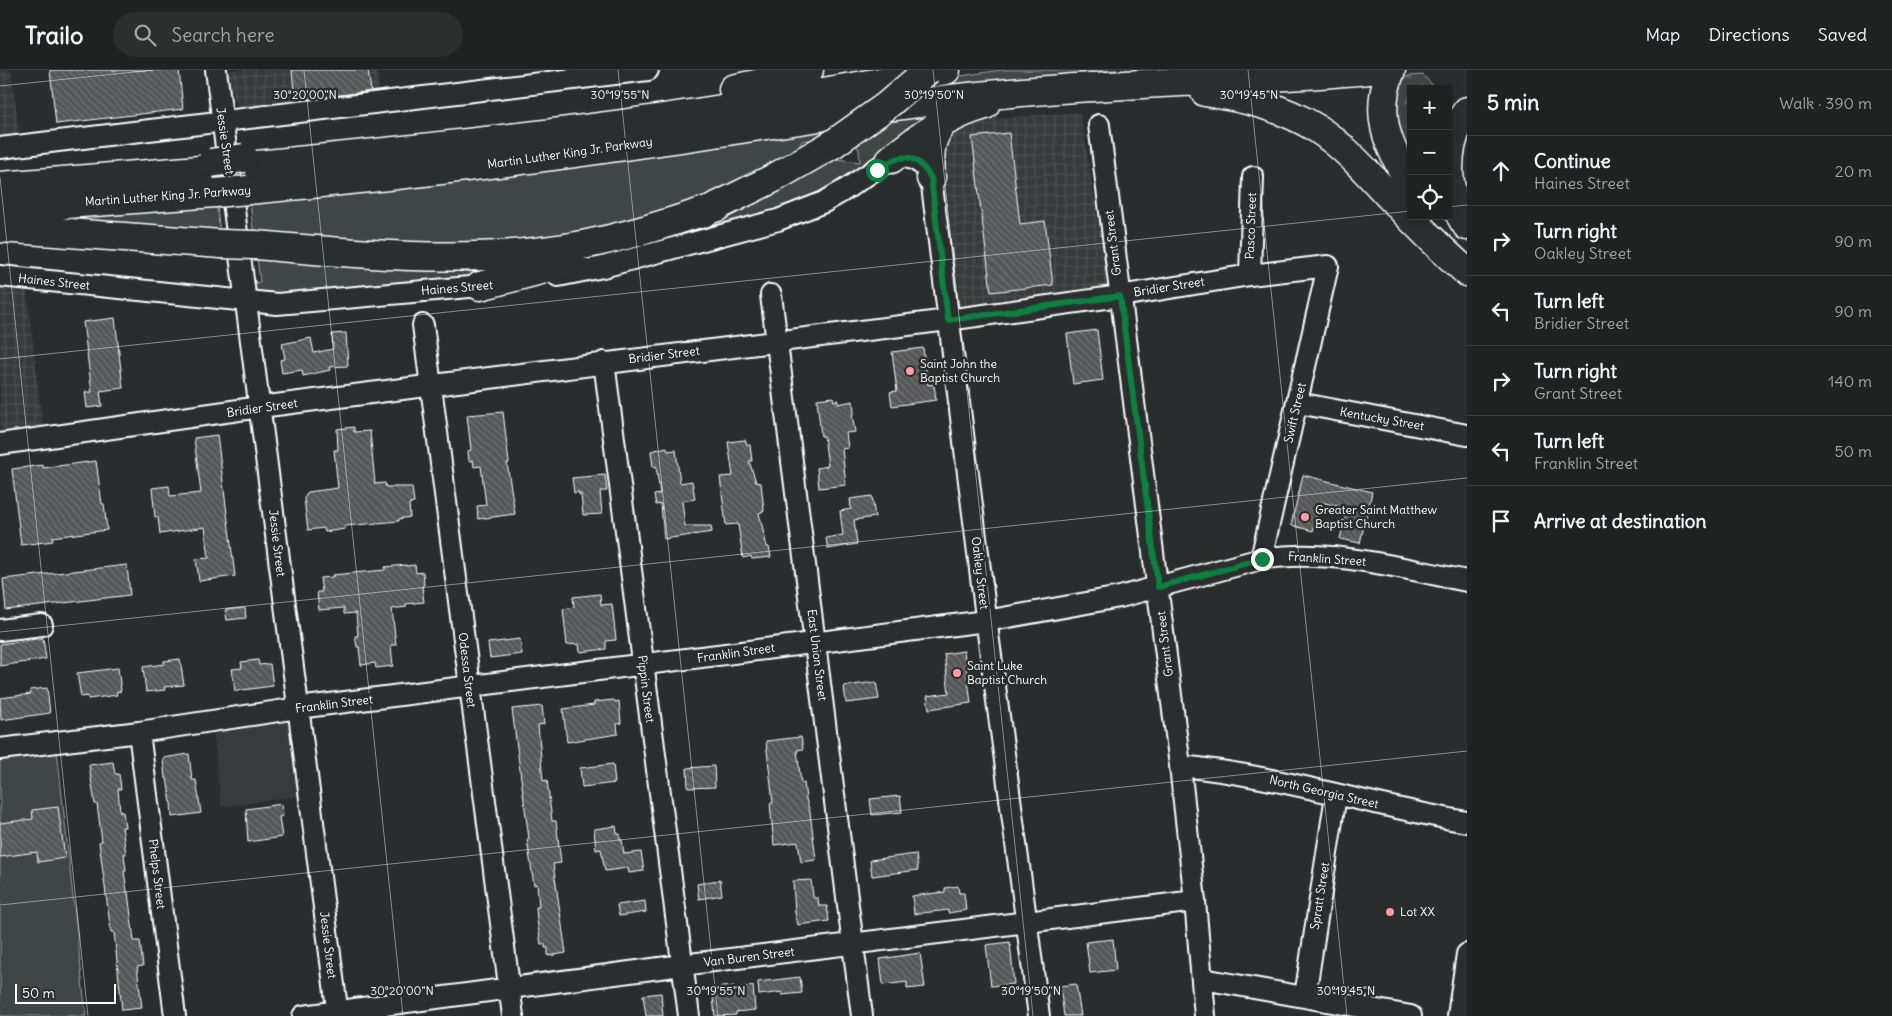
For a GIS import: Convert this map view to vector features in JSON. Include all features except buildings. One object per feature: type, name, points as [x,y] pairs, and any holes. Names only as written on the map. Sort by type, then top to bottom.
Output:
[{"type":"highway","points":[[245,171],[714,92],[782,78],[810,70]]},
{"type":"highway","points":[[480,286],[589,258],[645,238],[717,207],[788,171],[833,144],[885,107],[928,70]]},
{"type":"highway","name":"Martin Luther King Jr. Parkway","points":[[0,209],[212,175],[621,124],[821,93],[946,70]]},
{"type":"highway","points":[[1391,70],[1383,97],[1384,127],[1391,150],[1407,178]]},
{"type":"highway","points":[[1139,85],[1357,71]]},
{"type":"highway","points":[[1139,85],[1189,90],[1242,99],[1276,109],[1307,122],[1325,134],[1352,157],[1433,242],[1467,272]]},
{"type":"highway","name":"Martin Luther King Jr. Parkway","points":[[245,171],[457,168],[663,141],[879,108],[1042,90],[1139,85]]},
{"type":"highway","points":[[891,159],[915,140],[944,122],[977,107],[1042,90]]},
{"type":"highway","points":[[1467,110],[1454,137],[1449,170],[1452,196],[1467,226]]},
{"type":"highway","points":[[931,178],[931,144],[935,133],[944,122]]},
{"type":"highway","name":"Martin Luther King Jr. Parkway","points":[[0,186],[106,178],[212,175]]},
{"type":"highway","points":[[0,228],[402,256],[480,256],[543,251],[576,246],[640,232],[717,207]]},
{"type":"highway","points":[[1434,220],[1467,265]]},
{"type":"street","name":"Jessie Street","points":[[216,70],[337,1014]]},
{"type":"street","points":[[0,148],[647,70]]},
{"type":"street","name":"Grant Street","points":[[1099,125],[1180,766],[1203,980],[1205,1016]]},
{"type":"street","points":[[891,159],[905,157],[915,160],[924,166],[931,178]]},
{"type":"street","name":"Haines Street","points":[[0,276],[277,304],[551,278],[778,220],[830,198],[861,181],[891,159]]},
{"type":"street","name":"Pasco Street","points":[[1250,275],[1253,177]]},
{"type":"street","name":"Oakley Street","points":[[931,178],[986,621],[1039,1016]]},
{"type":"street","name":"Bridier Street","points":[[0,444],[260,407],[604,362],[948,320],[1120,296],[1250,275],[1328,266]]},
{"type":"street","name":"Swift Street","points":[[1262,559],[1328,266]]},
{"type":"street","name":"East Union Street","points":[[771,295],[862,1016]]},
{"type":"street","name":"Odessa Street","points":[[423,324],[513,1016]]},
{"type":"street","name":"Pippin Street","points":[[604,362],[689,1016]]},
{"type":"street","name":"Kentucky Street","points":[[1298,404],[1467,435]]},
{"type":"street","name":"Franklin Street","points":[[0,749],[139,732],[298,708],[986,621],[1120,597],[1262,559],[1300,555],[1344,559],[1467,581]]},
{"type":"street","points":[[0,630],[42,625]]},
{"type":"street","name":"Phelps Street","points":[[139,732],[175,1016]]},
{"type":"street","name":"North Georgia Street","points":[[1180,766],[1210,768],[1276,780],[1426,816],[1467,822]]},
{"type":"street","name":"Spratt Street","points":[[1305,996],[1336,795]]},
{"type":"street","name":"Van Buren Street","points":[[303,1016],[337,1014],[682,965],[1195,901]]},
{"type":"street","points":[[1458,1016],[1467,954]]},
{"type":"street","points":[[1203,980],[1305,996],[1411,1016]]},
{"type":"shaded area","points":[[0,70],[11,70],[20,139],[0,141]]},
{"type":"shaded area","points":[[226,70],[377,70],[380,96],[253,111],[237,104],[228,84]]},
{"type":"shaded area","points":[[1080,112],[1110,288],[953,309],[937,140],[972,120]]},
{"type":"shaded area","points":[[0,281],[26,284],[43,428],[0,435]]},
{"type":"shaded area","points":[[289,718],[300,796],[221,807],[213,727]]},
{"type":"green space","points":[[1001,70],[1276,70],[922,92],[934,80]]},
{"type":"green space","points":[[1423,75],[1432,85],[1407,85],[1407,148],[1390,113],[1397,77]]},
{"type":"green space","points":[[933,114],[826,197],[661,242],[711,222],[836,156],[837,159],[860,162],[856,143],[828,137],[802,141],[797,157],[669,216],[514,249],[254,237],[250,203]]},
{"type":"green space","points":[[217,206],[220,234],[10,219]]},
{"type":"green space","points":[[257,257],[377,268],[498,270],[449,280],[311,298],[259,294],[256,291],[255,283],[260,282]]},
{"type":"green space","points":[[57,750],[86,1016],[0,1016],[0,757]]},
{"type":"place","name":"Saint John the Baptist Church","points":[[910,371]]},
{"type":"place","name":"Greater Saint Matthew Baptist Church","points":[[1305,517]]},
{"type":"place","name":"Saint Luke Baptist Church","points":[[957,673]]},
{"type":"place","name":"Lot XX","points":[[1390,912]]},
{"type":"route","points":[[877,170],[891,159],[905,157],[915,160],[924,166],[931,178],[948,320],[1120,296],[1158,587],[1262,559]]}]
